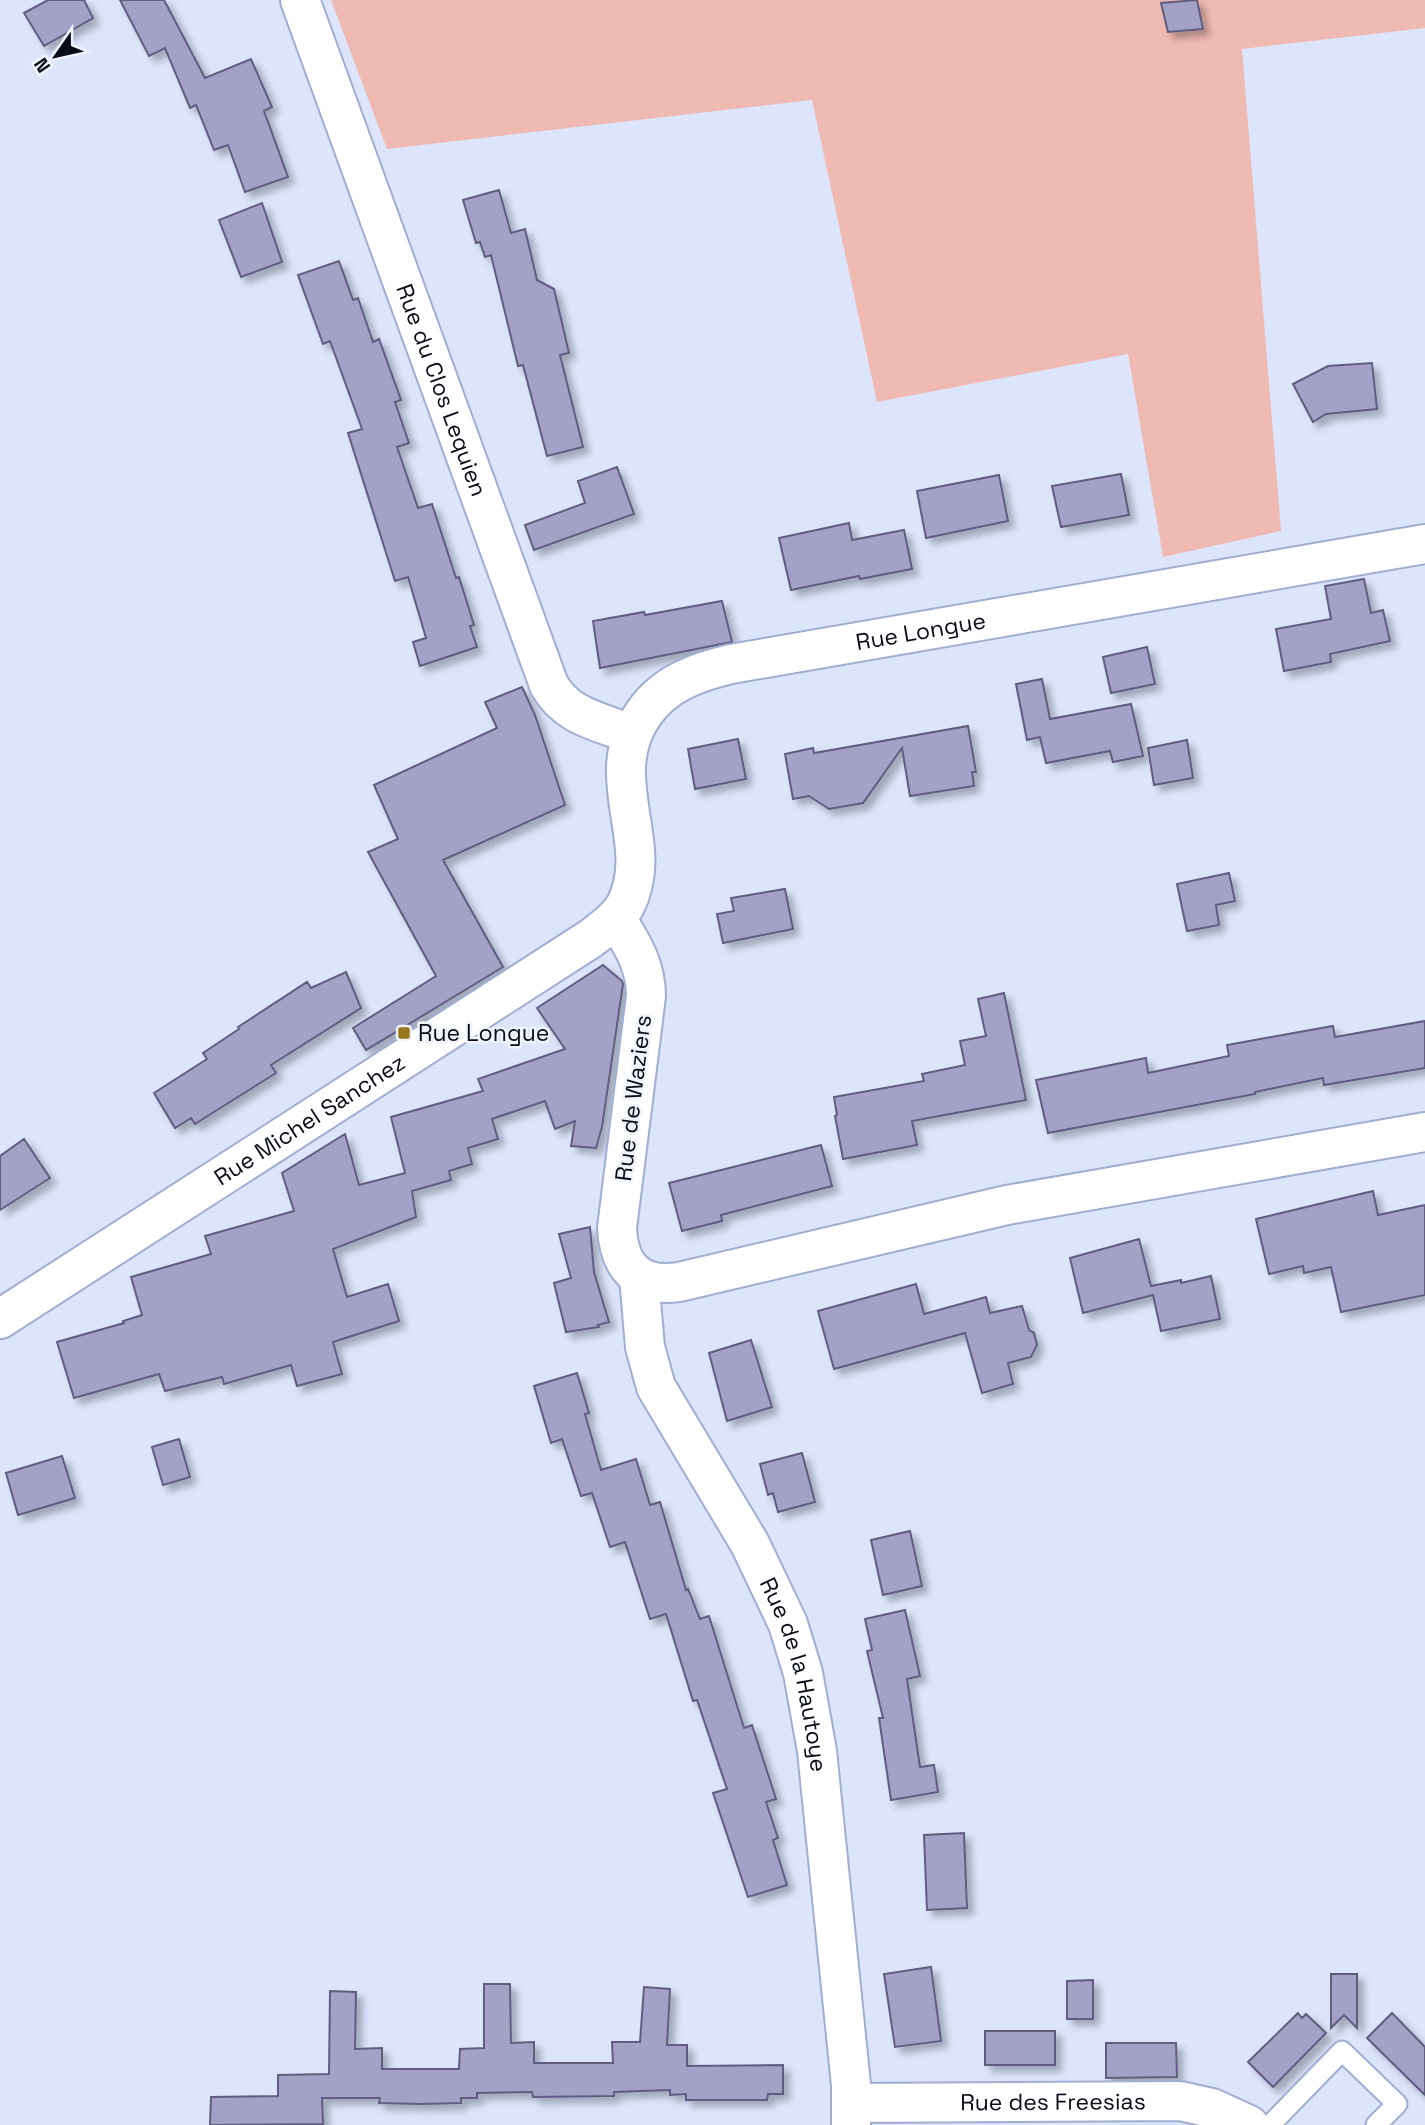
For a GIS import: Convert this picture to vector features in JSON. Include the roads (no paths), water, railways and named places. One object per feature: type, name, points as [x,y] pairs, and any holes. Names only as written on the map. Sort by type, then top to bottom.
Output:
[{"type":"street","name":"Rue du Clos Lequien","points":[[300,0],[549,685],[556,698],[567,708],[631,734]]},
{"type":"street","name":"Rue Longue","points":[[616,918],[625,906],[634,872],[635,849],[625,765],[631,734],[649,706],[678,682],[713,668],[1425,544]]},
{"type":"street","name":"Rue de Waziers","points":[[616,918],[637,951],[646,981],[617,1228],[621,1255],[628,1267],[639,1277]]},
{"type":"street","name":"Rue Michel Sanchez","points":[[0,1319],[590,939],[616,918]]},
{"type":"street","points":[[639,1277],[664,1284],[679,1282],[994,1207],[1425,1132]]},
{"type":"street","name":"Rue de la Hautoye","points":[[639,1277],[645,1347],[656,1387],[750,1544],[788,1624],[803,1673],[817,1751],[851,2114]]},
{"type":"street","name":"Rue des Freesias","points":[[851,2114],[1180,2101],[1212,2108],[1249,2125]]},
{"type":"lane","points":[[1270,2125],[1342,2052],[1397,2104],[1377,2125]]},
{"type":"place","name":"Rue Longue","points":[[404,1033]]}]
